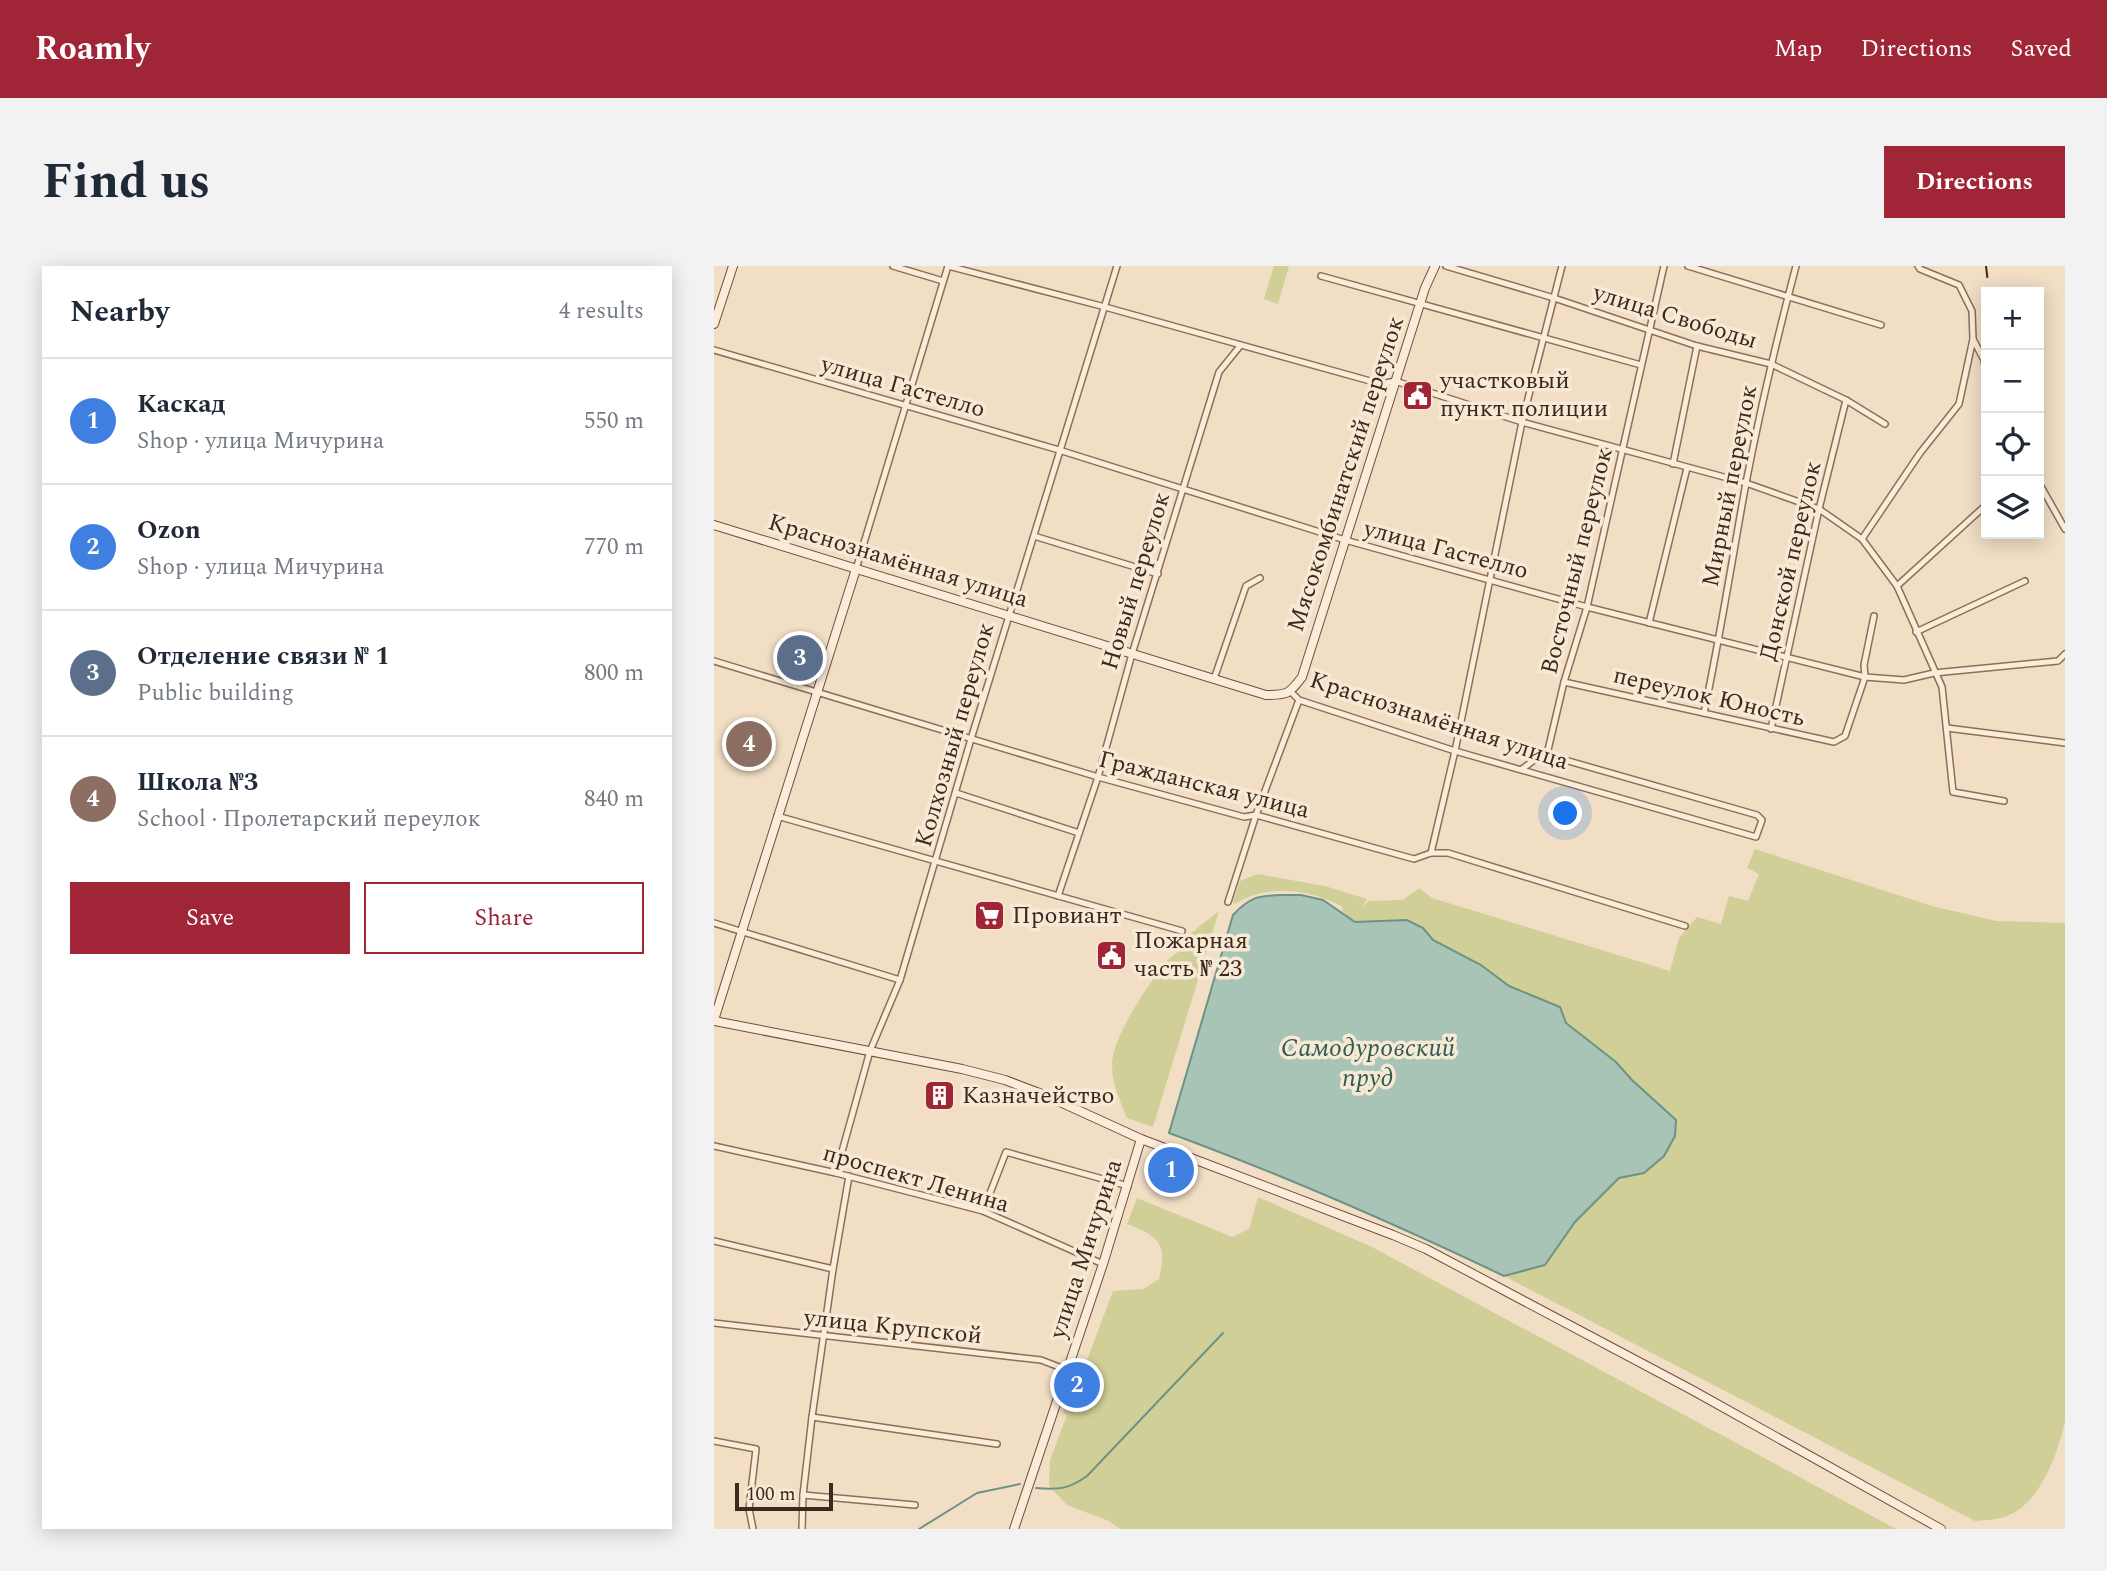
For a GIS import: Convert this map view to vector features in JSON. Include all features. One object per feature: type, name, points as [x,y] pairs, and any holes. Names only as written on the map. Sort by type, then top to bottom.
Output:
[{"type":"main road","points":[[714,324],[733,266]]},
{"type":"main road","name":"Мясокомбинатский переулок","points":[[1291,692],[1302,677],[1419,305],[1435,266]]},
{"type":"main road","name":"Краснознамённая улица","points":[[714,525],[1266,695],[1291,692]]},
{"type":"main road","points":[[856,569],[740,931],[714,1021],[1005,1080],[1047,1096],[1140,1139],[1426,1249],[1692,1390],[1935,1528]]},
{"type":"main road","name":"улица Мичурина","points":[[1014,1529],[1103,1264],[1140,1139]]},
{"type":"street","points":[[893,266],[943,281]]},
{"type":"street","points":[[856,569],[948,266],[1381,384],[1395,381],[1521,422],[1746,483],[1819,509],[1862,539],[1897,586],[1942,687],[1953,792],[2004,800]]},
{"type":"street","name":"Колхозный переулок","points":[[836,1173],[870,1051],[900,980],[971,738],[1117,266]]},
{"type":"street","name":"улица Свободы","points":[[1446,266],[1697,345],[1771,364],[1846,400],[1885,424]]},
{"type":"street","points":[[1431,853],[1491,580],[1521,422],[1562,266]]},
{"type":"street","name":"Восточный переулок","points":[[1544,754],[1548,750],[1564,682],[1587,607],[1664,266]]},
{"type":"street","points":[[1688,266],[1881,325]]},
{"type":"street","name":"Мирный переулок","points":[[1703,713],[1719,642],[1746,483],[1771,364],[1796,266]]},
{"type":"street","points":[[1862,539],[1920,453],[1959,404],[1973,339],[1972,311],[1959,285],[1917,266]]},
{"type":"street","points":[[1321,276],[1642,365]]},
{"type":"street","points":[[1973,339],[1981,356]]},
{"type":"street","points":[[1673,464],[1697,345]]},
{"type":"street","name":"Новый переулок","points":[[1058,895],[1098,777],[1132,654],[1219,372],[1240,346]]},
{"type":"street","name":"улица Гастелло","points":[[714,350],[1059,450],[1345,540],[1719,642],[1866,677],[1904,680],[1934,673],[2058,660],[2065,654]]},
{"type":"street","name":"Донской переулок","points":[[1771,729],[1846,400]]},
{"type":"street","points":[[1649,623],[1687,468]]},
{"type":"street","points":[[2044,492],[2065,529]]},
{"type":"street","points":[[1897,586],[1981,512]]},
{"type":"street","points":[[1034,536],[1158,574]]},
{"type":"street","points":[[1214,679],[1246,586],[1260,579]]},
{"type":"street","points":[[1916,632],[2025,581]]},
{"type":"street","points":[[1866,677],[1864,665],[1874,616]]},
{"type":"street","name":"Гражданская улица","points":[[714,661],[1098,777],[1244,817],[1256,815],[1414,859],[1431,853],[1448,853],[1685,926]]},
{"type":"street","name":"переулок Юность","points":[[1564,682],[1834,742],[1845,736],[1866,677]]},
{"type":"street","name":"Краснознамённая улица","points":[[1291,692],[1299,700],[1455,751],[1756,837],[1762,824],[1757,815],[1544,754]]},
{"type":"street","points":[[1228,902],[1256,815],[1299,700]]},
{"type":"street","points":[[1947,728],[2065,743]]},
{"type":"street","points":[[1522,769],[1544,754]]},
{"type":"street","points":[[956,793],[1079,833]]},
{"type":"street","points":[[777,816],[1182,932]]},
{"type":"street","points":[[714,923],[900,980]]},
{"type":"street","name":"проспект Ленина","points":[[714,1146],[849,1176],[983,1211],[1103,1264]]},
{"type":"street","points":[[983,1211],[1006,1152],[1128,1186]]},
{"type":"street","points":[[802,1529],[812,1417],[849,1176]]},
{"type":"street","points":[[714,1241],[833,1269]]},
{"type":"street","name":"улица Крупской","points":[[714,1324],[1041,1360],[1067,1370]]},
{"type":"street","points":[[812,1417],[997,1444]]},
{"type":"street","points":[[714,1441],[756,1449],[749,1509],[753,1529]]},
{"type":"street","points":[[803,1495],[915,1505]]},
{"type":"shaded area","points":[[1274,266],[1289,266],[1278,304],[1264,299]]},
{"type":"shaded area","points":[[1755,849],[1932,906],[1996,921],[2065,923],[2065,1421],[2058,1448],[2046,1476],[2029,1500],[2007,1516],[1975,1521],[1504,1276],[1545,1265],[1575,1222],[1619,1178],[1644,1173],[1651,1098],[1616,1062],[1566,1023],[1560,1007],[1509,986],[1481,965],[1433,940],[1423,928],[1407,920],[1355,922],[1342,911],[1343,907],[1331,901],[1289,891],[1261,893],[1235,904],[1233,902],[1240,881],[1258,874],[1325,886],[1367,899],[1362,908],[1368,901],[1403,900],[1419,888],[1432,898],[1670,971],[1679,938],[1697,917],[1721,924],[1729,896],[1748,901],[1759,874],[1747,868]]},
{"type":"shaded area","points":[[1219,911],[1153,1127],[1127,1118],[1112,1072],[1113,1056],[1121,1034],[1143,994],[1166,962],[1197,940],[1190,934]]},
{"type":"shaded area","points":[[1258,1197],[1372,1247],[1896,1529],[1120,1529],[1109,1521],[1067,1505],[1049,1486],[1050,1460],[1067,1415],[1063,1413],[1073,1382],[1078,1384],[1113,1291],[1144,1289],[1159,1279],[1162,1267],[1161,1249],[1154,1237],[1127,1224],[1137,1198],[1232,1237],[1249,1229]]},
{"type":"water","name":"Самодуровский пруд","points":[[1301,895],[1323,900],[1355,922],[1407,920],[1423,928],[1433,940],[1481,965],[1509,986],[1560,1007],[1566,1023],[1616,1062],[1676,1120],[1675,1136],[1664,1156],[1644,1173],[1619,1178],[1575,1222],[1545,1265],[1504,1276],[1338,1201],[1169,1133],[1233,915],[1254,899]]},
{"type":"waterway","points":[[1036,1488],[1063,1488],[1087,1476],[1223,1333]]},
{"type":"waterway","points":[[919,1529],[977,1493],[1020,1484]]},
{"type":"railway","points":[[1986,266],[1988,287]]},
{"type":"place","name":"участковый пункт полиции","points":[[1417,395]]},
{"type":"place","name":"Отделение связи № 1","points":[[800,658]]},
{"type":"place","name":"Школа №3","points":[[749,744]]},
{"type":"place","name":"Провиант","points":[[989,916]]},
{"type":"place","name":"Пожарная часть № 23","points":[[1111,955]]},
{"type":"place","name":"Казначейство","points":[[939,1096]]},
{"type":"place","name":"Каскад","points":[[1171,1170]]},
{"type":"place","name":"Ozon","points":[[1077,1385]]}]
